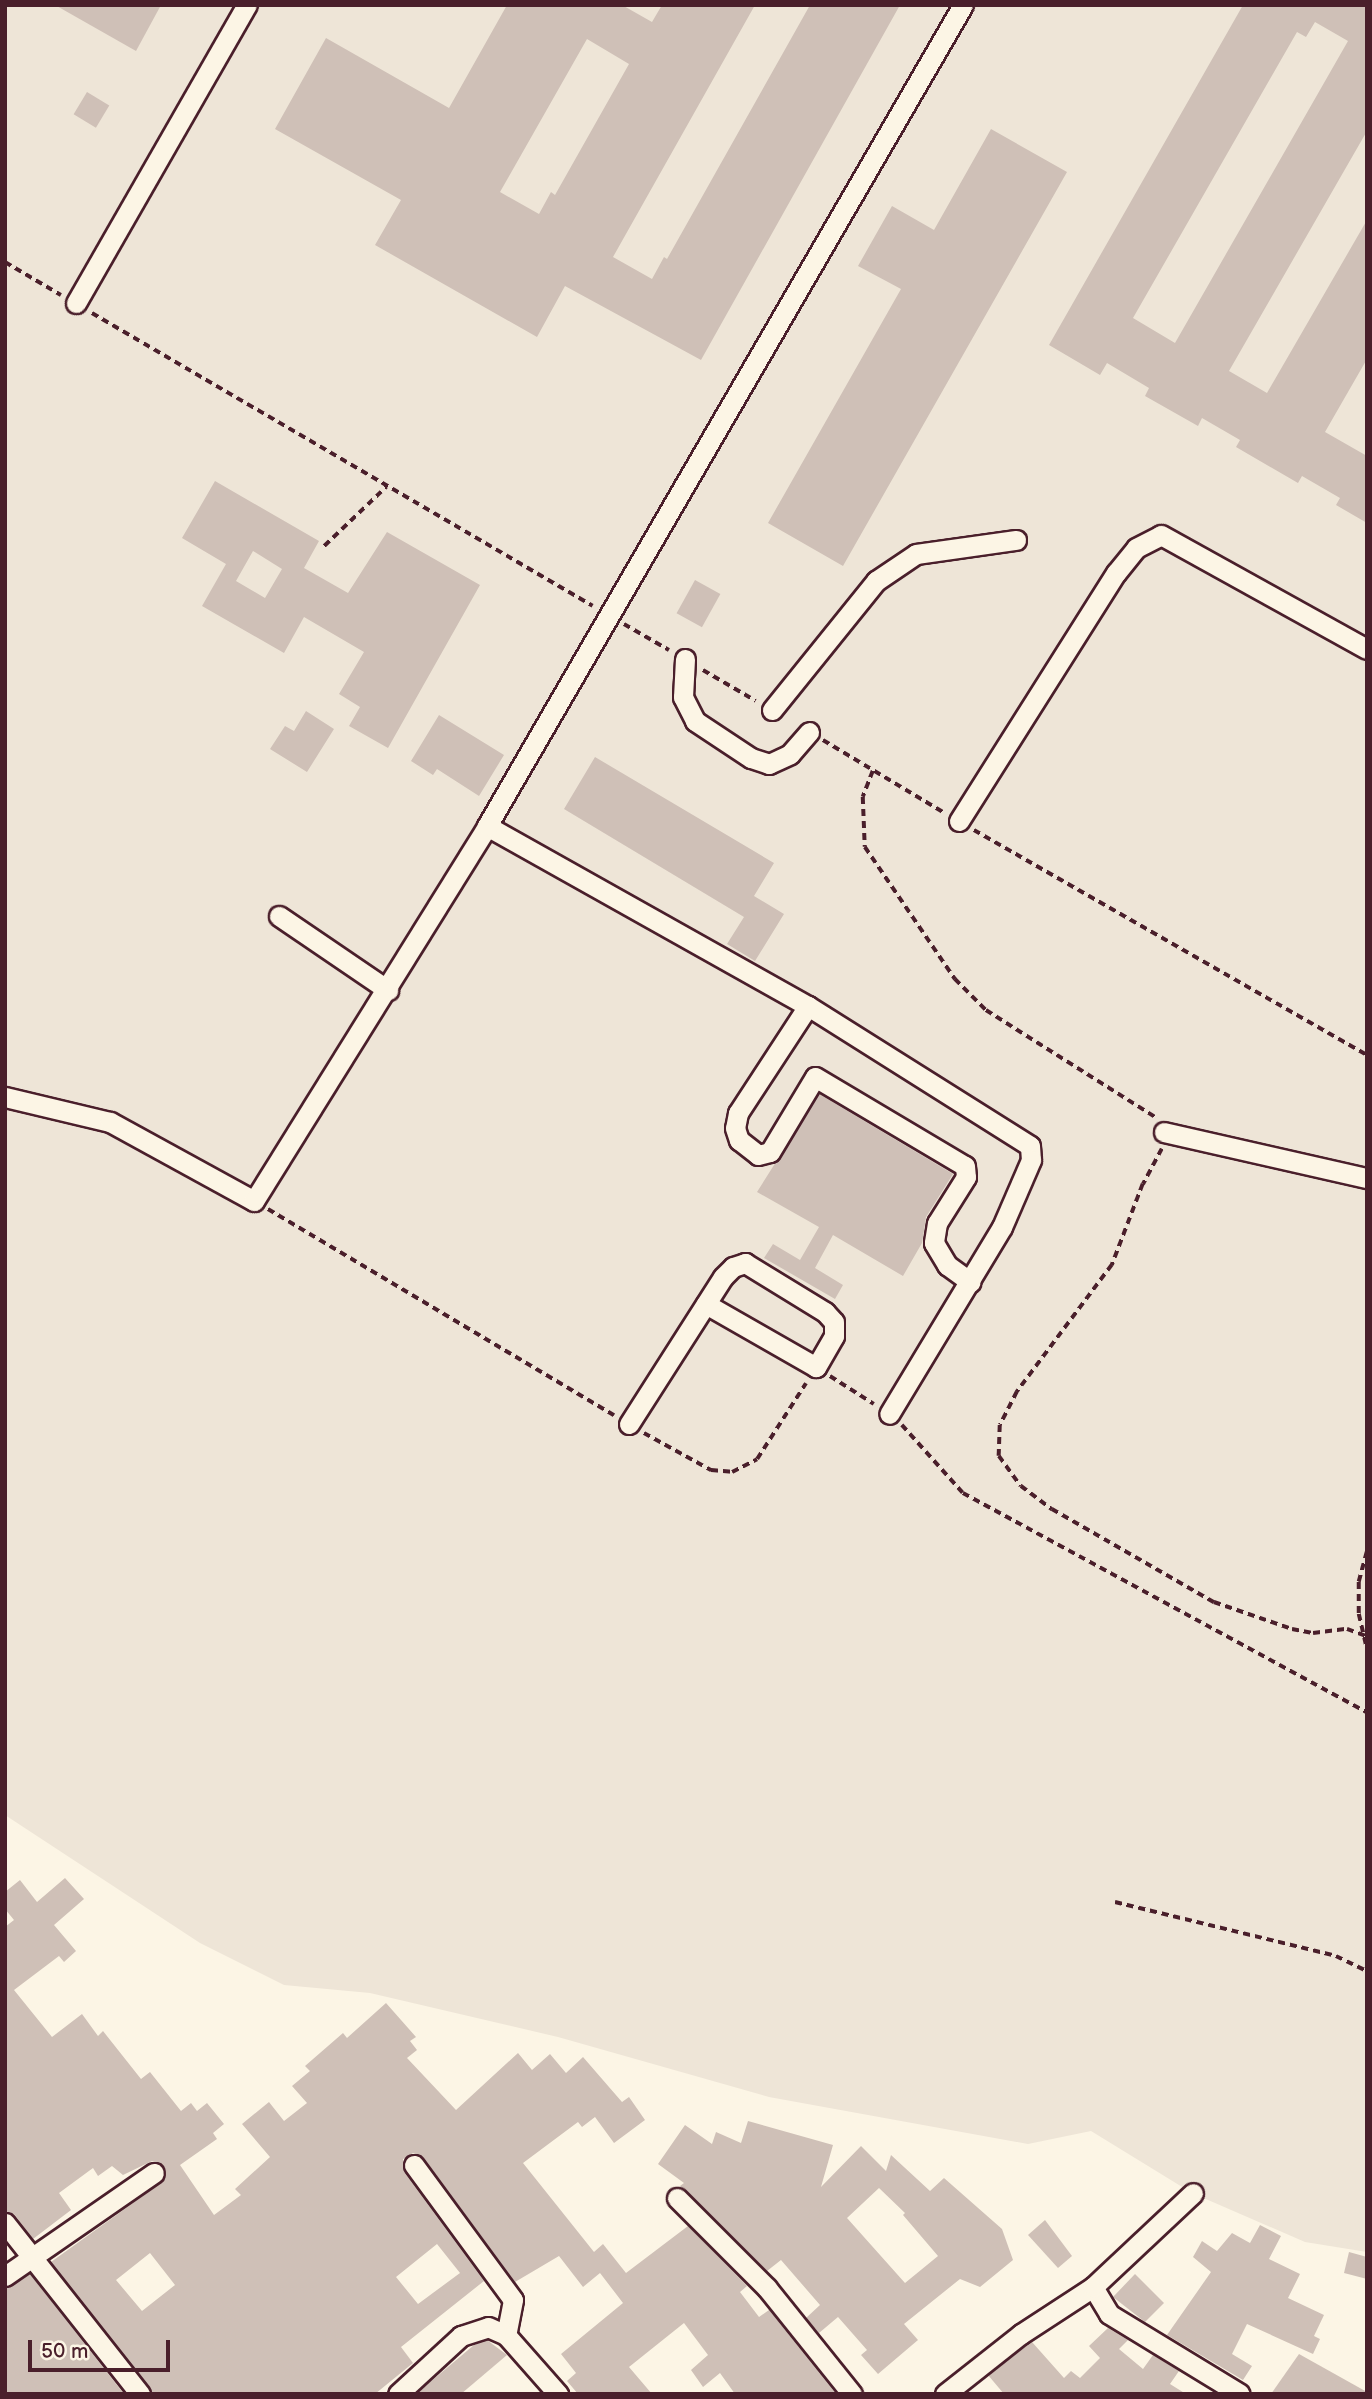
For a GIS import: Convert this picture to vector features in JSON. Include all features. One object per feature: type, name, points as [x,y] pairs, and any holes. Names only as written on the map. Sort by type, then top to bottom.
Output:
[{"type":"street","points":[[76,303],[247,5]]},
{"type":"street","points":[[5,1097],[110,1122],[254,1201],[388,990],[487,826],[963,5]]},
{"type":"street","points":[[959,821],[1116,573],[1136,548],[1161,535],[1367,649]]},
{"type":"street","points":[[772,710],[876,581],[916,554],[1016,540]]},
{"type":"street","points":[[685,659],[683,697],[695,721],[751,758],[769,764],[790,754],[809,732]]},
{"type":"street","points":[[487,826],[808,1006],[1030,1146],[1031,1160],[1007,1216],[889,1414]]},
{"type":"street","points":[[279,916],[388,990]]},
{"type":"street","points":[[808,1006],[738,1113],[734,1128],[739,1140],[758,1154],[770,1152],[815,1077],[965,1166],[965,1177],[937,1223],[934,1243],[947,1265],[970,1282]]},
{"type":"street","points":[[1164,1132],[1367,1178]]},
{"type":"street","points":[[629,1424],[723,1277],[746,1263],[834,1322],[834,1336],[816,1367],[706,1304]]},
{"type":"street","points":[[414,2165],[513,2300],[506,2335]]},
{"type":"street","points":[[5,2276],[153,2173]]},
{"type":"street","points":[[956,2391],[1021,2334],[1093,2287],[1193,2193]]},
{"type":"street","points":[[677,2198],[766,2288],[852,2394]]},
{"type":"street","points":[[5,2223],[140,2394]]},
{"type":"street","points":[[1093,2287],[1109,2314],[1240,2394]]},
{"type":"street","points":[[398,2394],[475,2328],[488,2327],[506,2335],[558,2394]]},
{"type":"path","points":[[324,547],[386,487]]},
{"type":"path","points":[[873,770],[863,797],[865,847],[954,979],[986,1010],[1051,1054],[1145,1108],[1159,1121],[1166,1142],[1143,1184],[1112,1265],[1017,1392],[1000,1425],[999,1456],[1021,1486],[1052,1509],[1214,1602],[1292,1629],[1314,1633],[1347,1629],[1366,1633]]},
{"type":"path","points":[[254,1201],[711,1470],[732,1472],[757,1459],[816,1367],[889,1414],[963,1493],[1367,1713]]},
{"type":"path","points":[[1367,1552],[1359,1582],[1367,1648]]},
{"type":"path","points":[[1115,1902],[1336,1956],[1367,1971]]},
{"type":"shaded area","points":[[5,5],[1367,5],[1367,2252],[1305,2242],[1192,2193],[1091,2131],[1028,2144],[769,2097],[558,2037],[370,1993],[284,1985],[200,1943],[5,1815]]},
{"type":"building","points":[[55,5],[161,5],[136,51]]},
{"type":"building","points":[[507,5],[622,5],[652,22],[662,5],[755,5],[613,257],[652,279],[664,257],[667,259],[810,5],[900,5],[701,360],[565,286],[537,337],[375,245],[401,200],[275,129],[326,38],[449,108]],"holes":[[[587,39],[629,64],[555,195],[551,192],[539,214],[500,192]]]},
{"type":"building","points":[[1243,5],[1367,5],[1367,131],[1229,371],[1267,393],[1367,220],[1367,359],[1325,432],[1367,456],[1367,523],[1336,505],[1340,498],[1302,476],[1298,483],[1236,447],[1240,440],[1202,418],[1198,426],[1145,396],[1149,388],[1107,363],[1100,375],[1049,345]],"holes":[[[1315,22],[1348,41],[1175,343],[1133,318],[1297,32],[1306,37]]]},
{"type":"building","points":[[87,92],[109,105],[96,128],[74,114]]},
{"type":"building","points":[[991,129],[1067,172],[843,566],[768,523],[901,289],[858,266],[892,206],[934,230]]},
{"type":"building","points":[[215,481],[319,541],[304,568],[348,593],[387,532],[480,585],[388,748],[349,726],[360,707],[339,694],[364,652],[304,617],[284,653],[202,606],[226,564],[182,538]],"holes":[[[253,551],[282,569],[265,598],[236,581]]]},
{"type":"building","points":[[695,580],[720,594],[702,627],[677,613]]},
{"type":"building","points":[[306,711],[334,729],[307,772],[270,749],[285,726],[294,731]]},
{"type":"building","points":[[439,715],[504,755],[479,796],[437,769],[433,775],[411,761]]},
{"type":"building","points":[[595,757],[774,863],[754,896],[784,914],[755,961],[727,944],[744,917],[564,809]]},
{"type":"building","points":[[819,1094],[953,1174],[926,1217],[922,1243],[903,1276],[833,1235],[815,1268],[843,1285],[835,1299],[764,1258],[773,1244],[800,1260],[819,1227],[757,1192]]},
{"type":"building","points":[[65,1878],[84,1899],[54,1925],[76,1951],[64,1962],[59,1956],[14,1990],[52,2037],[82,2014],[98,2036],[103,2031],[141,2079],[150,2072],[181,2111],[191,2103],[197,2111],[207,2103],[224,2124],[213,2133],[217,2139],[180,2165],[214,2215],[241,2195],[235,2189],[270,2157],[242,2124],[269,2102],[284,2121],[307,2103],[292,2086],[310,2071],[305,2066],[343,2033],[347,2038],[386,2003],[416,2037],[410,2041],[417,2050],[407,2058],[456,2110],[518,2053],[532,2070],[550,2054],[566,2073],[583,2057],[622,2102],[629,2097],[645,2120],[614,2143],[595,2117],[582,2127],[578,2122],[523,2163],[594,2252],[603,2244],[626,2273],[688,2226],[747,2286],[740,2292],[759,2317],[769,2310],[836,2394],[735,2394],[720,2373],[703,2387],[691,2370],[708,2355],[684,2323],[629,2367],[652,2394],[578,2394],[567,2381],[576,2373],[561,2354],[623,2303],[600,2273],[583,2287],[559,2256],[515,2282],[424,2158],[413,2153],[403,2159],[404,2172],[484,2281],[401,2347],[413,2363],[375,2394],[152,2394],[51,2262],[161,2183],[166,2173],[164,2166],[152,2161],[123,2175],[112,2166],[98,2176],[93,2168],[59,2193],[71,2210],[33,2239],[15,2215],[5,2211],[5,1927],[14,1920],[5,1909],[5,1892],[20,1880],[37,1902]],"holes":[[[437,2244],[460,2273],[418,2304],[396,2277]],[[150,2253],[175,2285],[142,2311],[116,2280]]]},
{"type":"building","points":[[748,2121],[833,2145],[821,2187],[861,2146],[886,2171],[891,2155],[930,2191],[944,2178],[1002,2229],[1013,2260],[980,2287],[960,2279],[904,2324],[918,2340],[878,2374],[861,2355],[867,2350],[838,2317],[819,2333],[806,2318],[820,2305],[781,2260],[767,2271],[680,2186],[684,2183],[658,2164],[685,2125],[712,2144],[716,2132],[741,2143]],"holes":[[[879,2188],[905,2213],[903,2215],[938,2256],[905,2283],[847,2218]]]},
{"type":"building","points":[[1045,2220],[1072,2256],[1058,2268],[1028,2235]]},
{"type":"building","points":[[1260,2225],[1281,2236],[1269,2259],[1300,2274],[1288,2298],[1324,2315],[1314,2336],[1320,2339],[1313,2354],[1247,2324],[1232,2354],[1252,2366],[1243,2380],[1167,2335],[1211,2272],[1193,2257],[1202,2241],[1217,2251],[1232,2233],[1250,2243]]},
{"type":"building","points":[[1349,2252],[1367,2257],[1367,2279],[1344,2273]]},
{"type":"building","points":[[30,2274],[124,2394],[5,2394],[5,2288]]},
{"type":"building","points":[[1135,2274],[1164,2303],[1145,2322],[1113,2297]]},
{"type":"building","points":[[1108,2328],[1128,2340],[1119,2349],[1143,2369],[1153,2355],[1179,2371],[1170,2384],[1186,2394],[1004,2394],[988,2375],[1032,2342],[1064,2378],[1071,2371],[1080,2378],[1100,2358],[1089,2346]]},
{"type":"building","points":[[487,2340],[507,2355],[461,2394],[416,2394],[474,2345]]},
{"type":"building","points":[[1299,2354],[1367,2392],[1367,2394],[1271,2394]]}]
